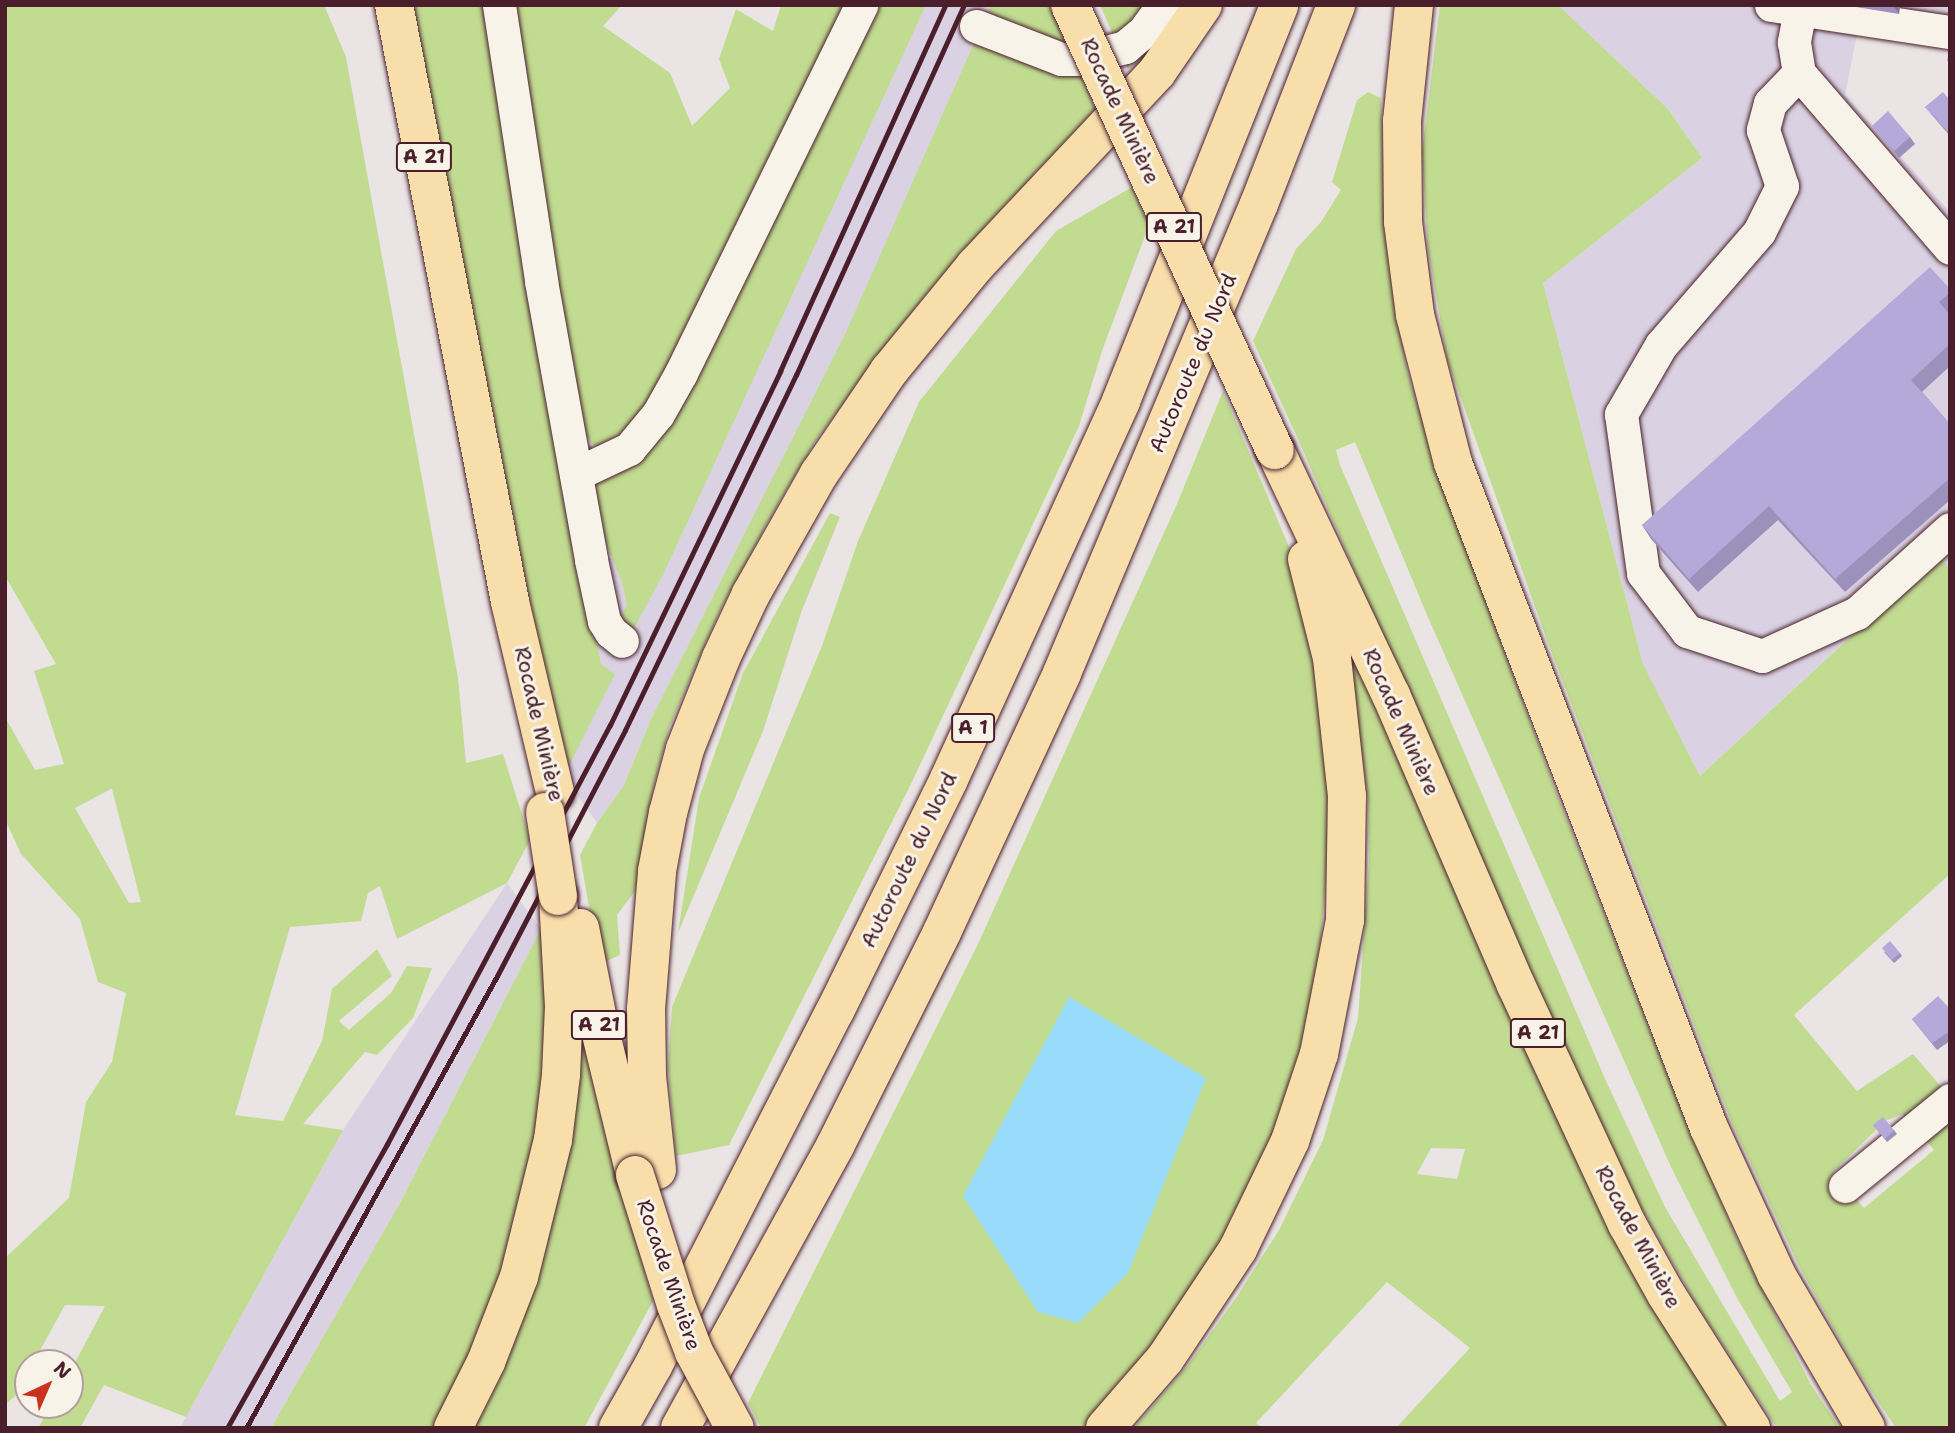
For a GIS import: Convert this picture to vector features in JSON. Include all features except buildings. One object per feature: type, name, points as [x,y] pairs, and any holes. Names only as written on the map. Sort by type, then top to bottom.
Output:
[{"type":"highway","name":"Rocade Minière","points":[[394,5],[564,885],[600,1030],[646,1172],[685,1329],[736,1428]]},
{"type":"highway","name":"Rocade Minière","points":[[1070,5],[1391,695],[1516,985],[1628,1224],[1706,1361],[1751,1428]]},
{"type":"highway","points":[[646,1172],[646,1009],[657,871],[668,813],[685,749],[721,658],[751,594],[812,486],[889,371],[975,266],[1157,72],[1203,5]]},
{"type":"highway","name":"Autoroute du Nord","points":[[618,1428],[653,1366],[835,1011],[949,779],[1121,401],[1279,5]]},
{"type":"highway","name":"Autoroute du Nord","points":[[680,1428],[847,1122],[942,932],[1062,673],[1259,204],[1336,5]]},
{"type":"highway","points":[[1414,5],[1402,121],[1404,222],[1415,315],[1453,463],[1616,892],[1714,1139],[1776,1273],[1866,1428]]},
{"type":"highway","points":[[1105,1428],[1166,1359],[1238,1249],[1290,1141],[1319,1054],[1345,920],[1348,796],[1332,659],[1319,603],[1275,450]]},
{"type":"highway","points":[[453,1428],[486,1362],[519,1277],[553,1140],[564,1007],[564,885]]},
{"type":"highway","points":[[703,1428],[719,1360]]},
{"type":"street","points":[[499,5],[541,281],[604,621],[611,632],[622,641]]},
{"type":"street","points":[[576,474],[629,449],[658,414],[681,373],[861,5]]},
{"type":"street","points":[[976,26],[1061,59],[1078,59],[1125,47],[1144,31],[1163,5]]},
{"type":"street","points":[[1950,32],[1785,7],[1799,73],[1950,248]]},
{"type":"street","points":[[1799,73],[1770,103],[1763,130],[1782,186],[1759,232],[1661,345],[1621,414],[1643,573],[1687,631],[1762,656],[1857,613],[1950,529]]},
{"type":"street","points":[[1845,1186],[1950,1100]]},
{"type":"shaded area","points":[[885,5],[1049,5],[847,330],[651,719],[624,785],[597,823],[564,776],[581,561],[612,558]]},
{"type":"shaded area","points":[[1558,5],[1950,5],[1950,22],[1862,9],[1845,95],[1950,212],[1950,569],[1938,555],[1700,776],[1643,664],[1543,283],[1702,158],[1668,109]]},
{"type":"shaded area","points":[[507,883],[541,929],[401,1201],[271,1428],[180,1428],[343,1130]]},
{"type":"green space","points":[[5,5],[324,5],[346,57],[458,678],[466,763],[503,754],[530,840],[507,883],[397,939],[380,886],[368,893],[361,921],[290,927],[235,1115],[283,1121],[322,1041],[332,989],[377,949],[392,976],[339,1021],[349,1030],[391,993],[407,966],[432,968],[413,1018],[377,1055],[365,1052],[303,1124],[343,1130],[186,1417],[104,1385],[80,1428],[38,1428],[43,1419],[84,1419],[82,1349],[105,1306],[65,1305],[41,1349],[14,1349],[14,1397],[5,1405],[5,1258],[69,1198],[86,1102],[112,1062],[126,993],[98,982],[80,919],[21,854],[5,819],[5,717],[35,770],[64,764],[34,671],[56,664],[5,576]],"holes":[[[112,789],[141,902],[129,903],[75,808]]]},
{"type":"green space","points":[[412,5],[484,5],[542,358],[601,664],[615,674],[564,776]]},
{"type":"green space","points":[[514,5],[622,5],[603,26],[670,73],[692,126],[730,88],[719,59],[736,9],[773,31],[781,5],[853,5],[674,369],[610,451],[593,445],[581,429]]},
{"type":"green space","points":[[871,5],[926,5],[663,575],[632,632],[617,624],[627,605],[622,582],[596,519],[593,501],[598,484],[609,472]]},
{"type":"green space","points":[[991,5],[1049,5],[1098,114],[908,317],[818,437],[780,500],[721,608],[669,728],[654,785],[635,891],[617,915],[620,955],[599,964],[580,855],[597,823],[624,785],[651,719],[847,330]]},
{"type":"green space","points":[[1100,5],[1174,5],[1128,69]]},
{"type":"green space","points":[[1440,5],[1558,5],[1668,109],[1702,158],[1543,283],[1643,664],[1700,776],[1939,555],[1950,569],[1950,874],[1794,1015],[1857,1091],[1913,1054],[1950,1097],[1950,1428],[1896,1428],[1854,1365],[1800,1268],[1731,1121],[1548,643],[1447,359],[1428,248],[1422,153]],"holes":[[[1903,1114],[1934,1150],[1864,1208],[1833,1172],[1885,1121]]]},
{"type":"green space","points":[[1368,92],[1381,98],[1384,213],[1392,289],[1408,375],[1439,474],[1556,792],[1679,1104],[1739,1244],[1811,1385],[1840,1428],[1777,1428],[1699,1308],[1629,1186],[1470,838],[1253,341],[1296,249],[1321,222],[1341,190],[1332,182],[1357,100]],"holes":[[[1355,442],[1427,615],[1671,1167],[1737,1298],[1792,1392],[1780,1401],[1665,1207],[1606,1081],[1340,465],[1336,450]]]},
{"type":"green space","points":[[1132,187],[1149,225],[1102,351],[1079,426],[911,784],[729,1145],[676,1156],[668,1068],[672,1007],[822,646],[858,541],[919,402],[1056,231]]},
{"type":"green space","points":[[1223,391],[1295,561],[1318,646],[1332,811],[1317,979],[1302,1056],[1268,1152],[1223,1244],[1153,1350],[1084,1428],[761,1428],[748,1403],[978,944],[1177,504]]},
{"type":"green space","points":[[830,513],[840,517],[802,610],[763,731],[678,933],[699,798],[743,673]]},
{"type":"green space","points":[[1360,648],[1736,1428],[1396,1428],[1470,1348],[1387,1282],[1256,1423],[1262,1428],[1134,1428],[1188,1365],[1236,1298],[1279,1230],[1323,1140],[1358,1018],[1369,864],[1368,798],[1348,654]],"holes":[[[1431,1148],[1465,1149],[1457,1179],[1417,1174]]]},
{"type":"green space","points":[[541,929],[545,1003],[544,1083],[509,1271],[438,1428],[271,1428],[401,1201]]},
{"type":"green space","points":[[581,1015],[626,1205],[653,1301],[584,1428],[464,1428]]},
{"type":"water","points":[[1069,997],[1206,1078],[1128,1273],[1078,1323],[1038,1312],[963,1196]]},
{"type":"railway","points":[[227,1428],[387,1144],[610,725],[780,371],[945,5]]},
{"type":"railway","points":[[246,1428],[497,976],[625,730],[796,375],[964,5]]}]
